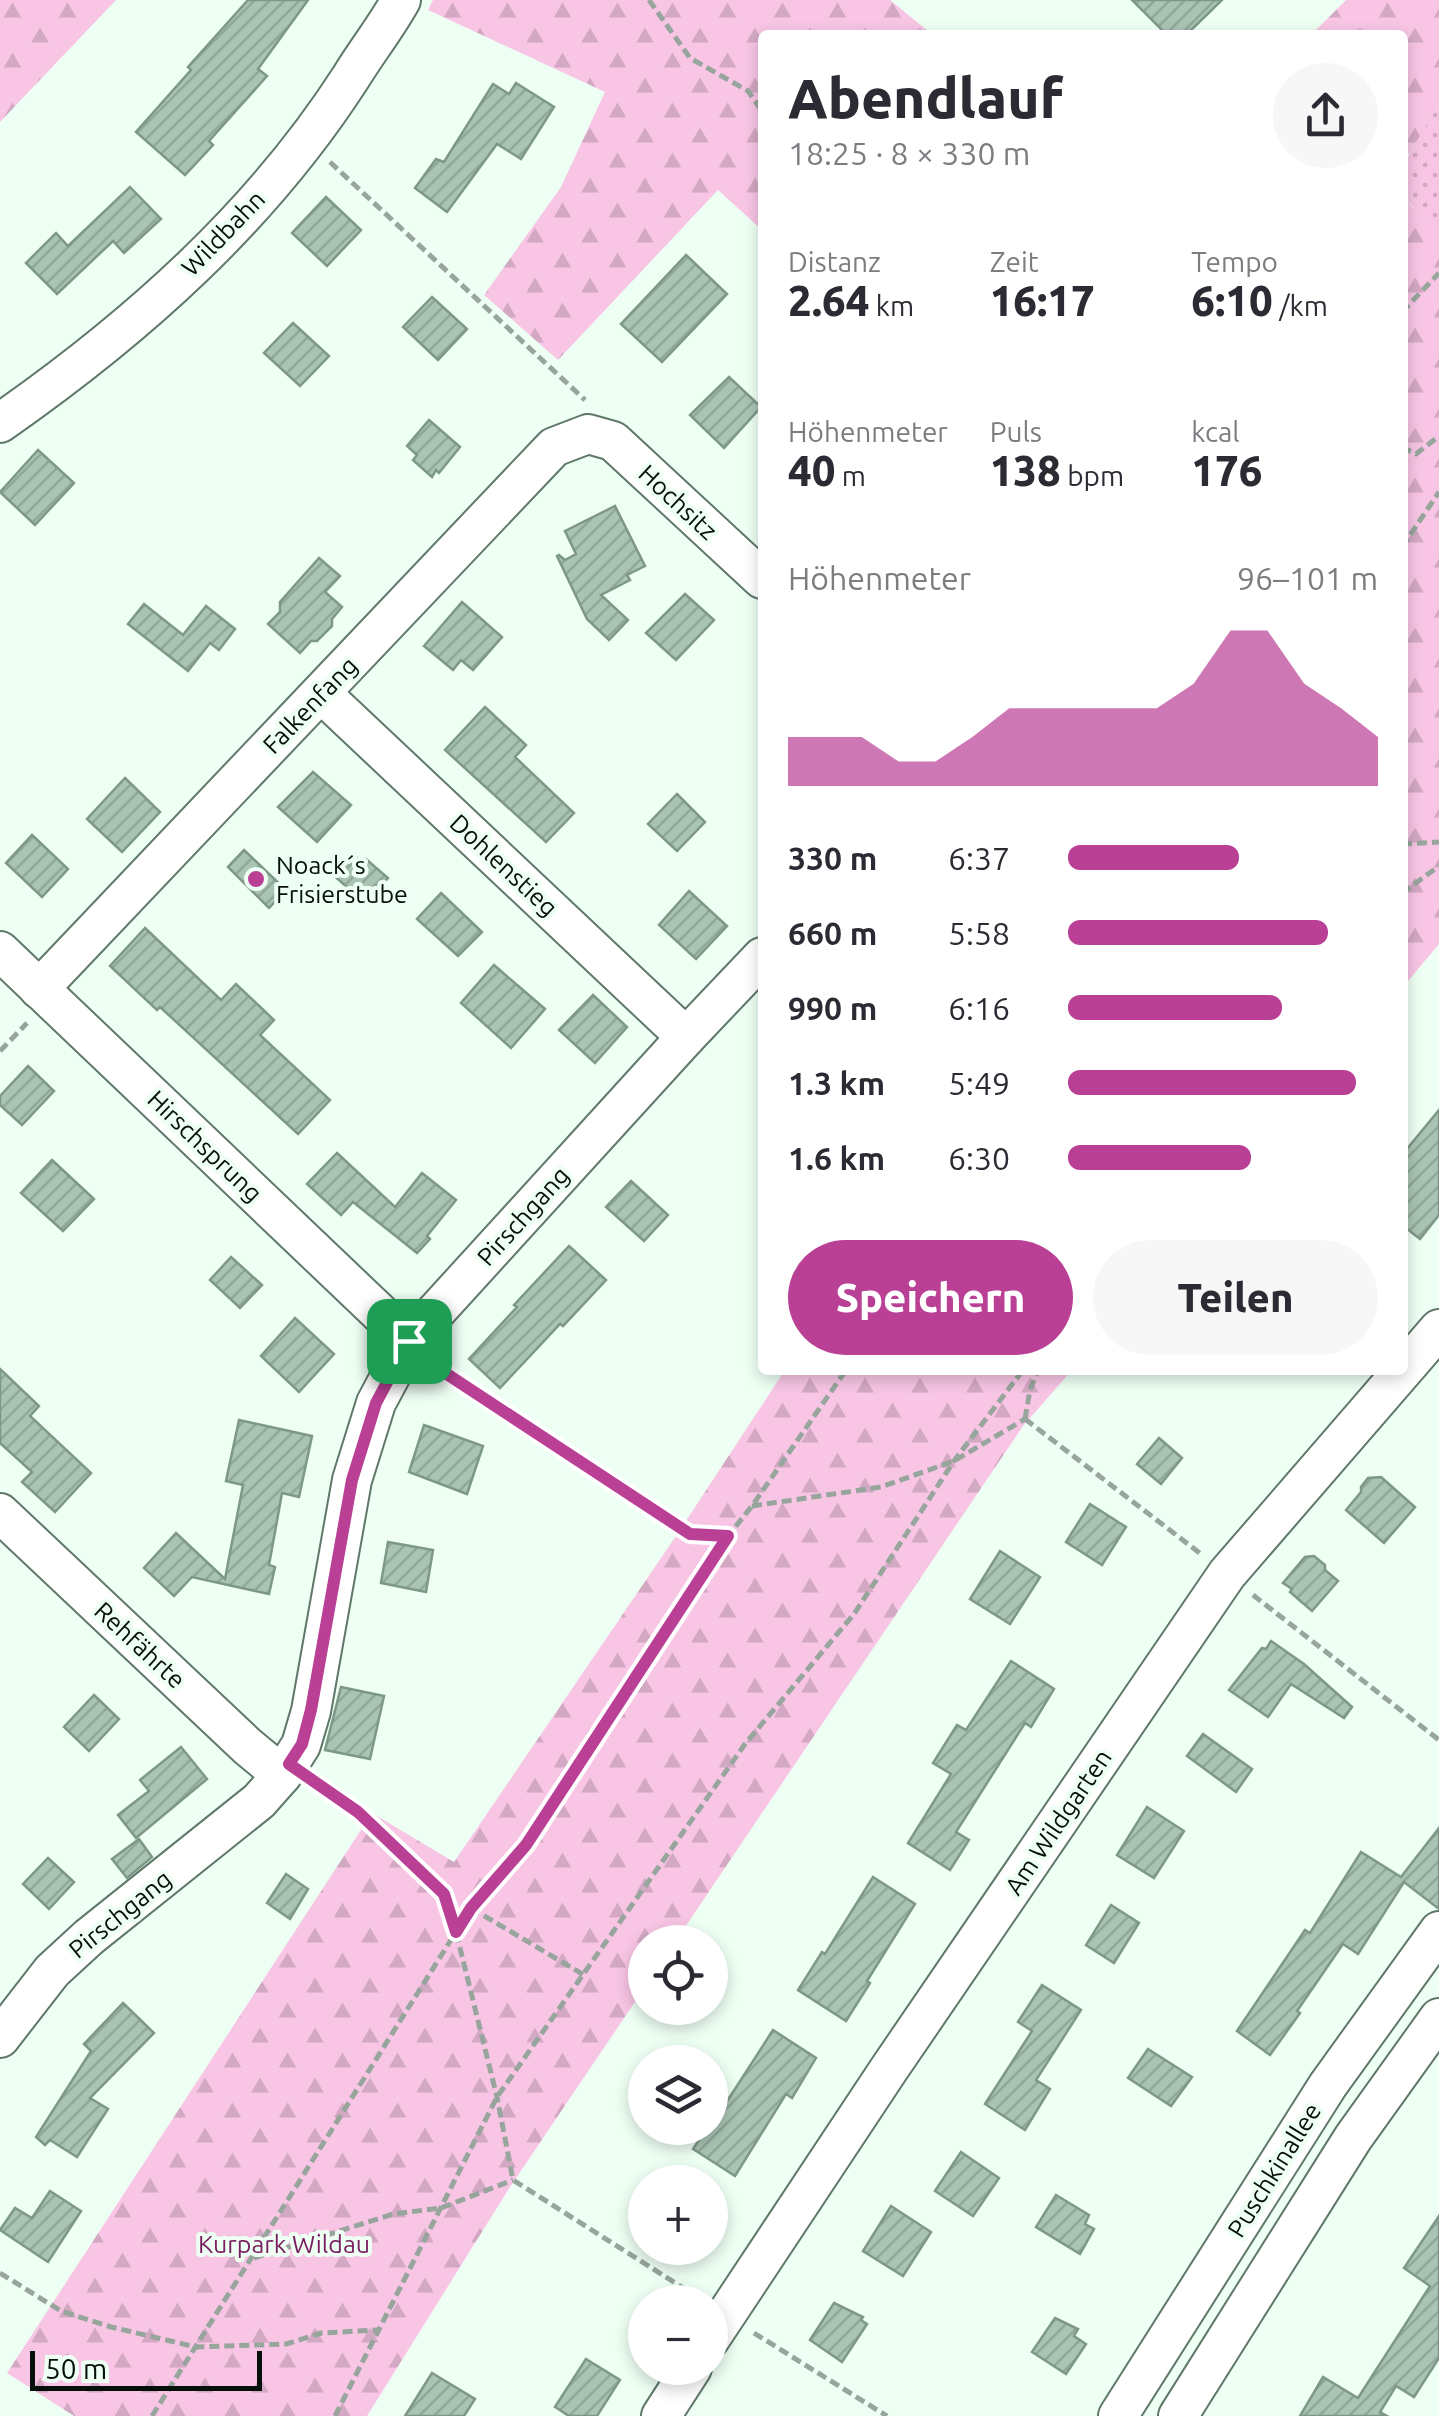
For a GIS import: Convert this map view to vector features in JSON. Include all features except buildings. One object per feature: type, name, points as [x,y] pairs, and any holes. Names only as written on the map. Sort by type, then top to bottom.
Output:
[{"type":"street","name":"Wildbahn","points":[[0,422],[120,332],[231,230],[331,107],[400,0]]},
{"type":"street","name":"Hochsitz","points":[[588,434],[613,442],[758,575]]},
{"type":"street","name":"Falkenfang","points":[[39,988],[546,454],[588,434]]},
{"type":"street","name":"Dohlenstieg","points":[[321,693],[686,1037]]},
{"type":"street","name":"Hirschsprung","points":[[0,951],[409,1341]]},
{"type":"street","name":"Pirschgang","points":[[0,2038],[64,1960],[260,1801],[286,1769],[302,1744],[311,1710],[360,1449],[376,1403],[409,1341],[758,961]]},
{"type":"street","name":"Am Wildgarten","points":[[1408,1365],[1439,1329]]},
{"type":"street","name":"Am Wildgarten","points":[[728,2299],[1227,1574],[1399,1375]]},
{"type":"street","name":"Rehfährte","points":[[0,1513],[247,1746],[286,1769]]},
{"type":"street","name":"Puschkinallee","points":[[1118,2416],[1328,2085],[1439,1931]]},
{"type":"street","name":"Puschkinallee","points":[[1178,2416],[1353,2138],[1439,2018]]},
{"type":"street","points":[[662,2416],[681,2385]]},
{"type":"path","points":[[649,0],[690,58],[748,91],[758,105]]},
{"type":"path","points":[[320,154],[587,402],[588,434]]},
{"type":"path","points":[[1408,306],[1439,273]]},
{"type":"path","points":[[1408,450],[1416,454],[1439,436]]},
{"type":"path","points":[[1408,539],[1439,492]]},
{"type":"path","points":[[1408,844],[1439,842]]},
{"type":"path","points":[[1408,889],[1439,866]]},
{"type":"path","points":[[409,1341],[424,1359],[690,1534],[728,1536]]},
{"type":"path","points":[[152,2416],[471,1908],[526,1845],[728,1536],[843,1375]]},
{"type":"path","points":[[335,2416],[497,2098],[744,1744],[854,1614],[954,1461],[1020,1375]]},
{"type":"path","points":[[752,1506],[881,1487],[954,1461],[1025,1419],[1036,1375]]},
{"type":"path","points":[[1025,1419],[1439,1740]]},
{"type":"path","points":[[286,1769],[358,1812],[444,1894],[514,2180],[665,2285]]},
{"type":"path","points":[[471,1908],[584,1975]]},
{"type":"path","points":[[251,2259],[393,2214],[440,2208],[514,2180]]},
{"type":"path","points":[[0,2273],[61,2311],[196,2347],[286,2344],[320,2333],[379,2330]]},
{"type":"path","points":[[728,2327],[887,2416]]},
{"type":"green space","points":[[0,0],[116,0],[0,122]]},
{"type":"green space","points":[[433,0],[890,0],[927,30],[758,30],[758,226],[718,190],[558,360],[484,295],[561,187],[605,92],[428,10]]},
{"type":"green space","points":[[1346,0],[1439,0],[1439,105],[1408,155],[1408,30],[1316,30]]},
{"type":"green space","points":[[1439,105],[1439,229],[1408,199],[1408,158]]},
{"type":"green space","points":[[1408,200],[1439,229],[1439,944],[1408,981]]},
{"type":"green space","name":"Kurpark Wildau","points":[[782,1375],[1068,1375],[1023,1426],[686,1925],[628,1925],[628,2012],[510,2187],[367,2416],[74,2416],[7,2373],[372,1813],[454,1862]]},
{"type":"place","name":"Noack´s Frisierstube","points":[[256,879]]},
{"type":"route","points":[[409,1341],[424,1359],[690,1534],[728,1536],[526,1845],[471,1908],[456,1932],[444,1894],[358,1812],[289,1764],[302,1744],[311,1710],[360,1449],[376,1403],[409,1341]]}]
